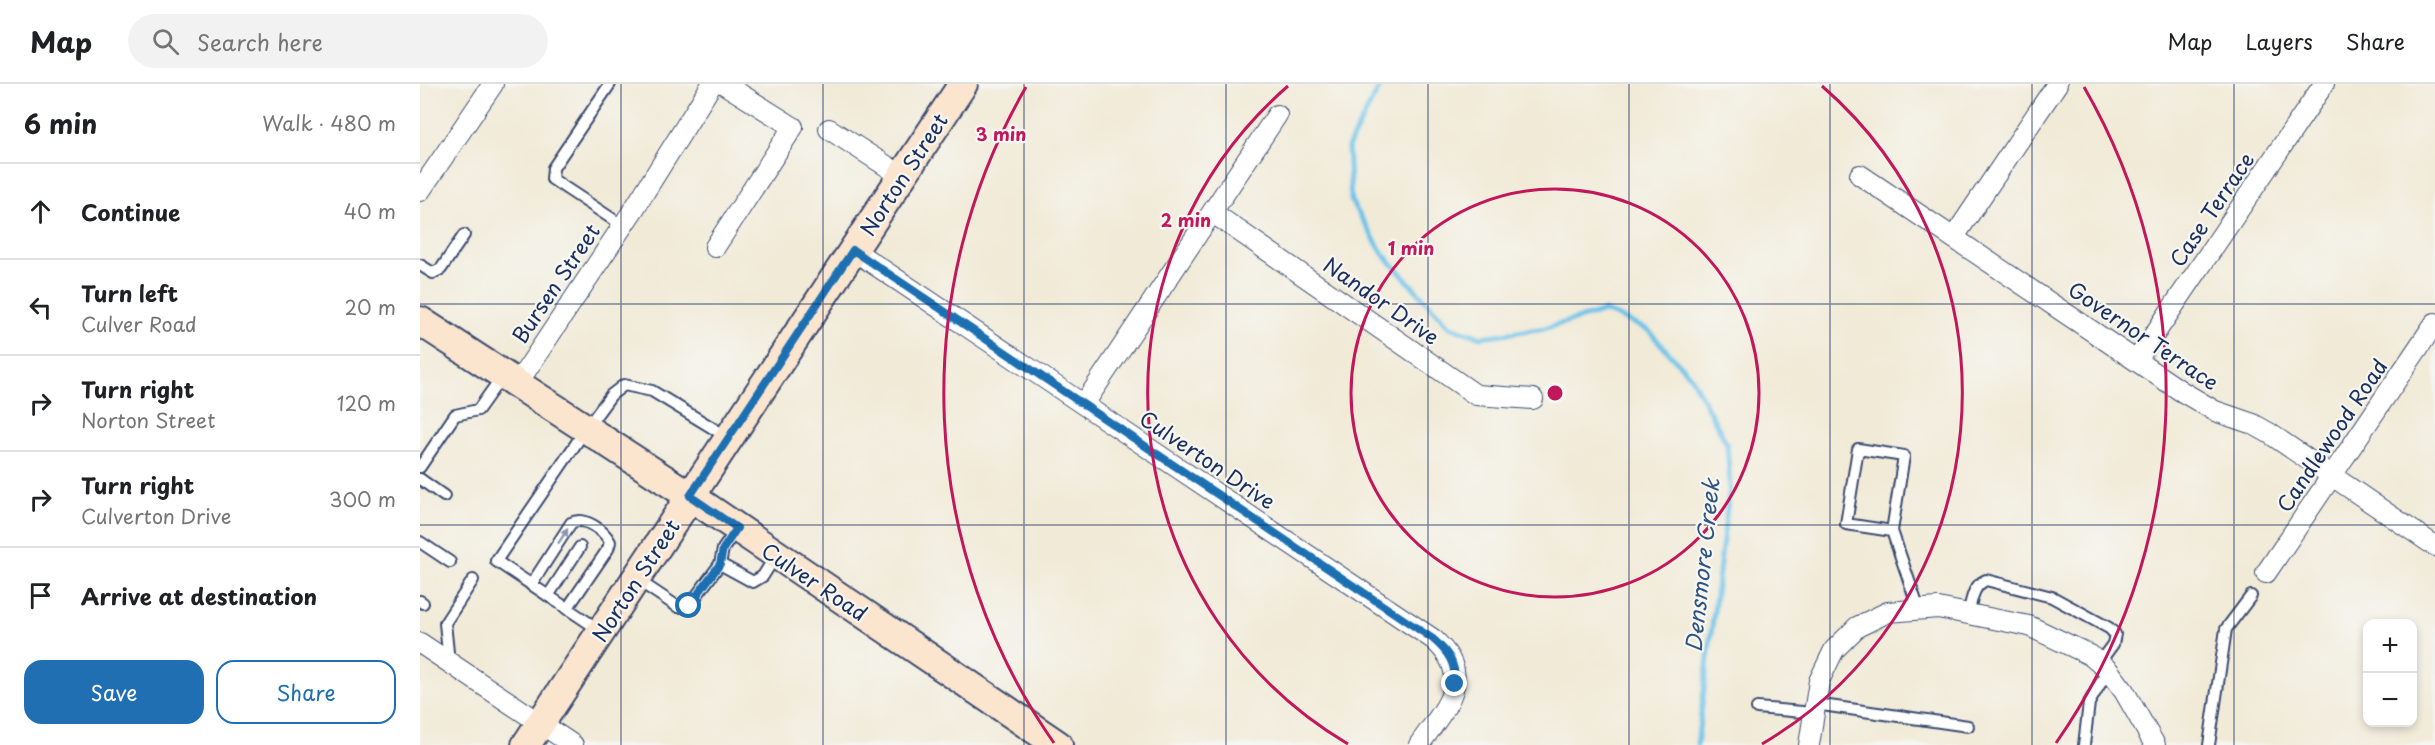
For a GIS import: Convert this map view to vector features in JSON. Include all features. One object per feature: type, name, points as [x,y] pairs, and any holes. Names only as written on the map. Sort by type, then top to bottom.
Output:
[{"type":"main road","name":"Norton Street","points":[[534,734],[963,84]]},
{"type":"main road","name":"Culver Road","points":[[420,321],[690,496],[1058,745]]},
{"type":"street","points":[[420,191],[493,84]]},
{"type":"street","name":"Bursen Street","points":[[510,380],[623,226],[712,84]]},
{"type":"street","points":[[715,247],[793,127],[724,84]]},
{"type":"street","points":[[1954,237],[2057,84]]},
{"type":"street","name":"Case Terrace","points":[[2137,360],[2324,84]]},
{"type":"street","points":[[1084,404],[1277,115]]},
{"type":"street","points":[[829,129],[902,176]]},
{"type":"street","name":"Governor Terrace","points":[[1860,175],[2181,391],[2216,411],[2253,424],[2269,433],[2435,546]]},
{"type":"street","name":"Nandor Drive","points":[[1213,213],[1476,395],[1533,399]]},
{"type":"street","name":"Culverton Drive","points":[[853,250],[1442,647],[1453,664],[1455,684],[1446,705],[1419,745]]},
{"type":"street","name":"Candlewood Road","points":[[2266,573],[2435,323]]},
{"type":"street","points":[[1809,745],[1819,681],[1834,650],[1857,627],[1888,612],[1938,608],[2029,626],[2090,655],[2103,667],[2128,699],[2155,745]]},
{"type":"street","points":[[420,643],[449,662],[534,734],[573,745]]},
{"type":"lane","points":[[610,84],[553,168],[552,179],[623,226]]},
{"type":"lane","points":[[420,266],[434,273],[441,269],[464,235]]},
{"type":"lane","points":[[420,467],[455,415],[478,410],[510,380]]},
{"type":"lane","points":[[601,632],[496,561],[586,429],[611,395],[624,385],[652,391],[729,438]]},
{"type":"lane","points":[[1892,531],[1846,524],[1858,449],[1904,456],[1892,531],[1919,610]]},
{"type":"lane","points":[[420,479],[444,496]]},
{"type":"lane","points":[[531,585],[571,524],[577,520],[585,520],[607,535],[610,542],[567,609]]},
{"type":"lane","points":[[636,578],[678,607],[689,606],[720,564],[723,549],[737,528]]},
{"type":"lane","points":[[420,542],[450,562]]},
{"type":"lane","points":[[548,596],[580,547]]},
{"type":"lane","points":[[720,564],[753,582],[763,576],[776,555]]},
{"type":"lane","points":[[449,662],[444,623],[473,580]]},
{"type":"lane","points":[[1968,614],[1975,589],[1978,584],[1986,580],[2052,597],[2109,628],[2115,634],[2089,703],[2084,745]]},
{"type":"lane","points":[[2209,745],[2226,630],[2251,596]]},
{"type":"lane","points":[[1757,708],[1814,709],[1968,726]]},
{"type":"waterway","name":"Densmore Creek","points":[[1381,84],[1348,147],[1351,201],[1383,254],[1450,327],[1481,337],[1546,328],[1605,311],[1648,330],[1691,377],[1727,444],[1730,485],[1697,745]]},
{"type":"route","points":[[689,606],[720,564],[723,549],[737,528],[690,496],[853,250],[1433,639],[1449,655],[1455,673],[1455,684]]}]
